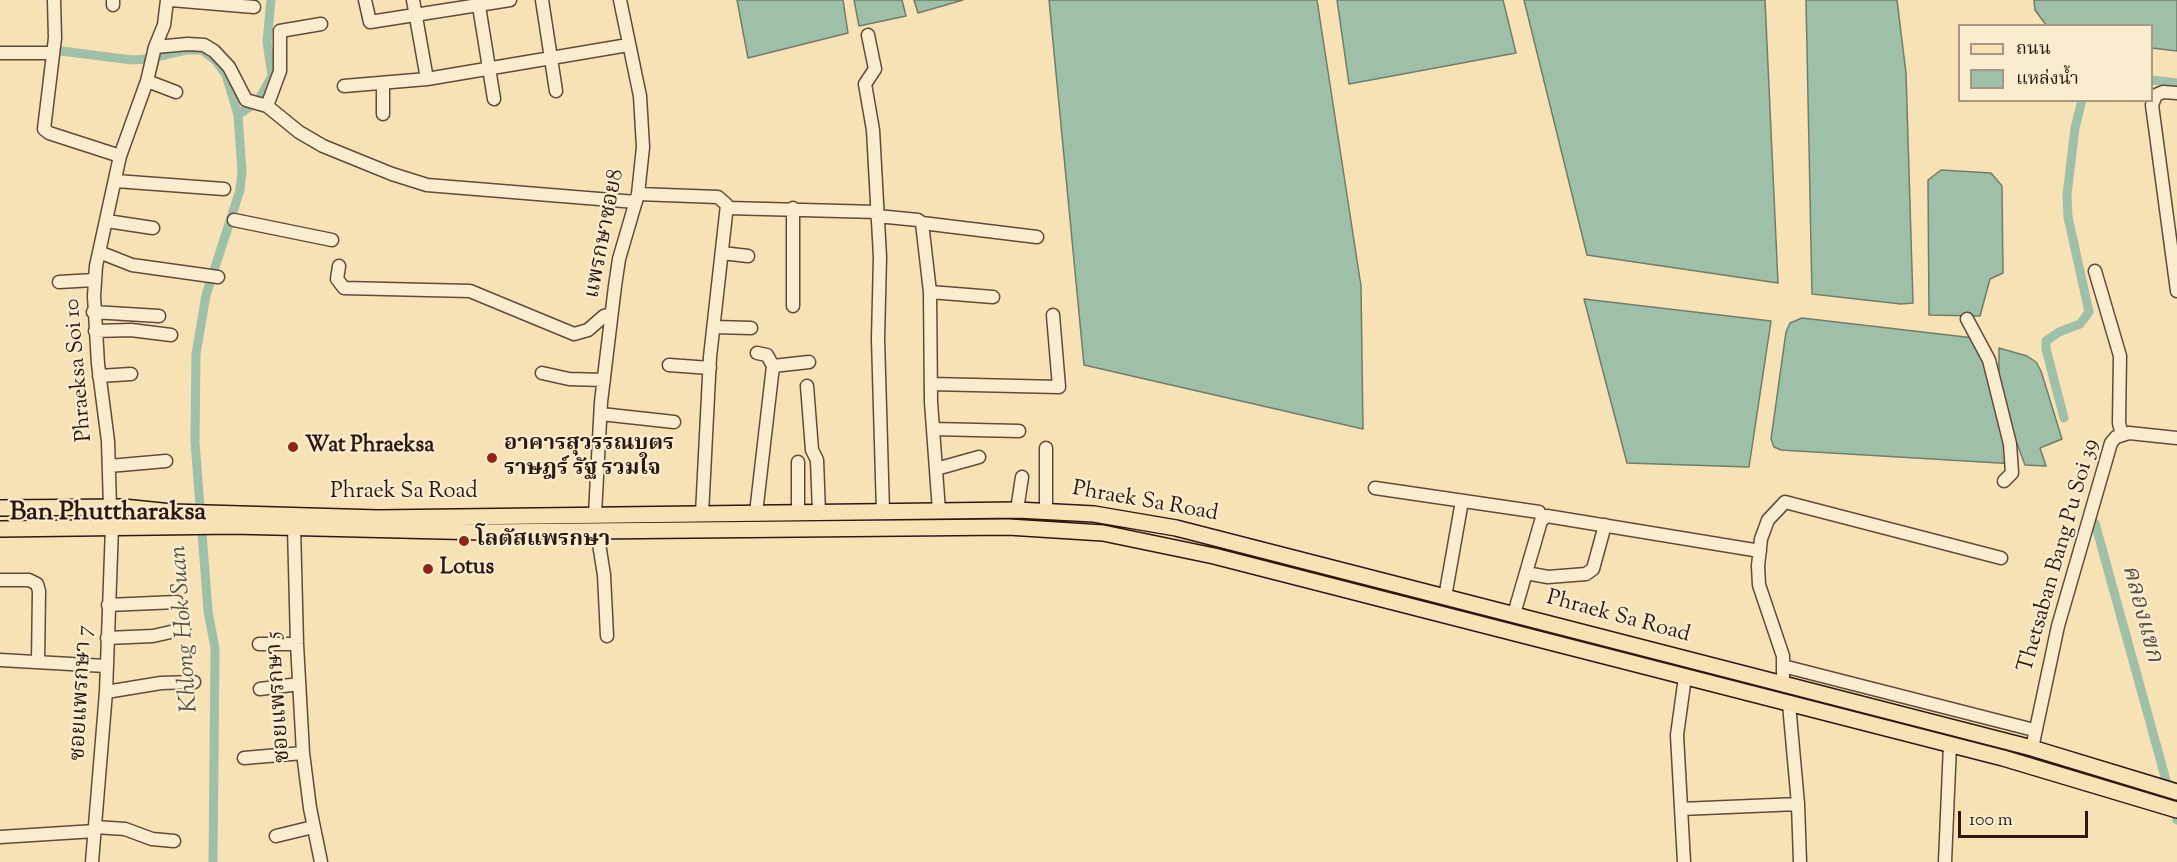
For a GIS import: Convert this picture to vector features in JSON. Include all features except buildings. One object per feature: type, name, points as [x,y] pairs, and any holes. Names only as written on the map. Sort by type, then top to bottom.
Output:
[{"type":"main road","name":"Phraek Sa Road","points":[[0,508],[110,507],[187,520]]},
{"type":"main road","name":"Phraek Sa Road","points":[[0,529],[112,527],[213,519],[595,514],[1046,510],[1102,515],[1176,528],[1514,614],[2032,748],[2177,792]]},
{"type":"main road","name":"Phraek Sa Road","points":[[213,519],[294,527],[454,532],[1008,527],[1104,533],[1214,556],[1950,745],[2046,770],[2177,810]]},
{"type":"main road","points":[[1531,637],[1535,620]]},
{"type":"street","points":[[54,0],[56,30],[44,129],[49,133],[120,156]]},
{"type":"street","points":[[169,0],[255,7]]},
{"type":"street","name":"Phraeksa Soi 10","points":[[110,507],[109,466],[94,331],[94,280],[120,156],[148,77],[169,0]]},
{"type":"street","points":[[365,0],[369,22],[416,16],[478,3],[510,0]]},
{"type":"street","points":[[413,0],[427,79]]},
{"type":"street","points":[[542,0],[553,58],[556,91]]},
{"type":"street","name":"แพรกษาซอย8","points":[[595,514],[601,414],[611,314],[619,259],[637,198],[643,147],[640,96],[620,0]]},
{"type":"street","points":[[478,3],[494,99]]},
{"type":"street","points":[[259,104],[280,71],[280,31],[321,24]]},
{"type":"street","points":[[868,35],[875,69],[865,84],[873,130],[880,257],[878,339],[883,512]]},
{"type":"street","points":[[154,49],[188,44],[204,45],[214,51],[229,67],[246,100],[259,104],[323,146],[392,174],[427,184],[637,198],[718,197],[726,202],[728,208],[710,368],[702,514]]},
{"type":"street","points":[[344,86],[427,79],[628,45]]},
{"type":"street","points":[[0,53],[52,53]]},
{"type":"street","points":[[148,77],[176,92]]},
{"type":"street","points":[[383,84],[383,114]]},
{"type":"street","points":[[2153,92],[2177,93]]},
{"type":"street","points":[[2152,102],[2172,199],[2177,291]]},
{"type":"street","points":[[116,181],[224,189]]},
{"type":"street","points":[[728,208],[793,208],[877,214],[918,220],[922,223],[1037,237]]},
{"type":"street","points":[[793,208],[793,306]]},
{"type":"street","points":[[234,220],[332,240]]},
{"type":"street","points":[[107,221],[153,228]]},
{"type":"street","points":[[922,223],[930,292],[931,384],[939,511]]},
{"type":"street","points":[[99,252],[132,265],[218,277]]},
{"type":"street","points":[[722,253],[748,256]]},
{"type":"street","points":[[339,266],[337,279],[344,288],[470,291],[574,334],[588,330],[600,319],[611,314]]},
{"type":"street","points":[[2095,271],[2120,356],[2119,423],[2122,435]]},
{"type":"street","points":[[59,282],[94,280]]},
{"type":"street","points":[[930,292],[993,297]]},
{"type":"street","points":[[93,312],[159,316]]},
{"type":"street","points":[[931,384],[1059,387],[1053,315]]},
{"type":"street","points":[[1967,319],[1989,360],[2010,444],[2012,473],[2004,481]]},
{"type":"street","points":[[714,327],[751,327]]},
{"type":"street","points":[[94,331],[131,330],[171,335]]},
{"type":"street","points":[[756,513],[773,366],[767,355],[757,353]]},
{"type":"street","points":[[773,366],[809,362]]},
{"type":"street","points":[[669,365],[710,368]]},
{"type":"street","points":[[542,373],[569,379],[604,380]]},
{"type":"street","points":[[99,376],[131,374]]},
{"type":"street","points":[[807,386],[812,450],[817,460],[819,512]]},
{"type":"street","points":[[601,414],[674,422]]},
{"type":"street","points":[[933,429],[1019,431]]},
{"type":"street","name":"Thetsaban Bang Pu Soi 39","points":[[2032,748],[2056,634],[2112,442],[2129,433],[2177,438]]},
{"type":"street","points":[[1046,448],[1046,510]]},
{"type":"street","points":[[936,469],[979,457]]},
{"type":"street","points":[[109,466],[166,461]]},
{"type":"street","points":[[798,462],[798,513]]},
{"type":"street","points":[[1017,510],[1022,477]]},
{"type":"street","points":[[1375,488],[1539,512]]},
{"type":"street","points":[[1445,597],[1462,501]]},
{"type":"street","points":[[1783,685],[1783,656],[1760,585],[1760,551],[1768,520],[1778,507],[1792,502],[2001,558]]},
{"type":"street","points":[[1514,614],[1541,521],[1547,516],[1760,551]]},
{"type":"street","points":[[1526,573],[1548,577],[1587,574],[1593,569],[1605,525]]},
{"type":"street","name":"ซอยแพรกษา 7","points":[[93,862],[106,692],[112,527]]},
{"type":"street","name":"ซอยแพรกษา 5","points":[[294,527],[303,753],[313,827],[321,862]]},
{"type":"street","points":[[597,531],[604,575],[607,636]]},
{"type":"street","points":[[0,580],[29,580],[37,584],[39,591],[38,662]]},
{"type":"street","points":[[108,605],[177,602]]},
{"type":"street","points":[[107,638],[153,636],[184,629]]},
{"type":"street","points":[[259,644],[297,644]]},
{"type":"street","points":[[0,660],[106,666]]},
{"type":"street","points":[[1783,666],[2034,730]]},
{"type":"street","points":[[1684,862],[1677,735],[1685,677]]},
{"type":"street","points":[[106,692],[161,683],[194,682]]},
{"type":"street","points":[[260,689],[299,684]]},
{"type":"street","points":[[1789,704],[1798,804],[1800,862]]},
{"type":"street","points":[[1945,862],[1950,745]]},
{"type":"street","points":[[244,758],[303,753]]},
{"type":"street","points":[[1681,809],[1798,804]]},
{"type":"street","points":[[276,836],[313,827]]},
{"type":"street","points":[[0,837],[95,829],[125,829],[153,839],[174,842]]},
{"type":"water","points":[[737,0],[843,0],[848,33],[748,58]]},
{"type":"water","points":[[854,0],[902,0],[906,16],[859,26]]},
{"type":"water","points":[[914,0],[963,0],[918,13]]},
{"type":"water","points":[[1049,0],[1317,0],[1361,286],[1363,429],[1084,365]]},
{"type":"water","points":[[1337,0],[1503,0],[1516,53],[1349,84]]},
{"type":"water","points":[[1524,0],[1765,0],[1778,283],[1587,255]]},
{"type":"water","points":[[1806,0],[1897,0],[1906,73],[1913,303],[1901,304],[1812,294]]},
{"type":"water","points":[[2034,0],[2177,0],[2177,51],[2153,48],[2153,24],[2045,24],[2035,10]]},
{"type":"water","points":[[1941,170],[1991,173],[2002,186],[2003,273],[1990,279],[1980,316],[1929,315],[1928,180]]},
{"type":"water","points":[[1584,299],[1771,321],[1749,467],[1627,463]]},
{"type":"water","points":[[1802,318],[1974,338],[1983,342],[2016,464],[1781,450],[1774,447],[1771,439],[1786,332],[1790,323]]},
{"type":"water","points":[[1999,348],[2027,356],[2036,362],[2041,371],[2062,439],[2040,448],[2046,466],[2025,465],[2006,414],[1999,377]]},
{"type":"waterway","points":[[238,115],[258,101],[272,76],[267,42],[271,0]]},
{"type":"waterway","name":"Khlong Hok Suan","points":[[61,51],[132,60],[148,59],[186,50],[202,50],[216,61],[226,75],[238,115],[242,171],[240,190],[206,295],[196,354],[195,442],[208,611],[215,648],[213,862]]},
{"type":"waterway","points":[[2153,80],[2177,83]]},
{"type":"waterway","points":[[2064,418],[2046,349],[2046,341],[2059,332],[2080,324],[2089,312],[2068,217],[2067,195],[2075,128],[2082,102]]},
{"type":"waterway","name":"คลองแขก","points":[[2095,523],[2177,820]]},
{"type":"place","name":"Wat Phraeksa","points":[[293,447]]},
{"type":"place","name":"อาคารสุวรรณบุตร ราษฎร์ รัฐ รวมใจ","points":[[492,458]]},
{"type":"place","name":"โลตัสแพรกษา","points":[[464,541]]},
{"type":"place","name":"Lotus","points":[[428,569]]},
{"type":"district","name":"Ban Phuttharaksa","points":[[108,515]]}]
